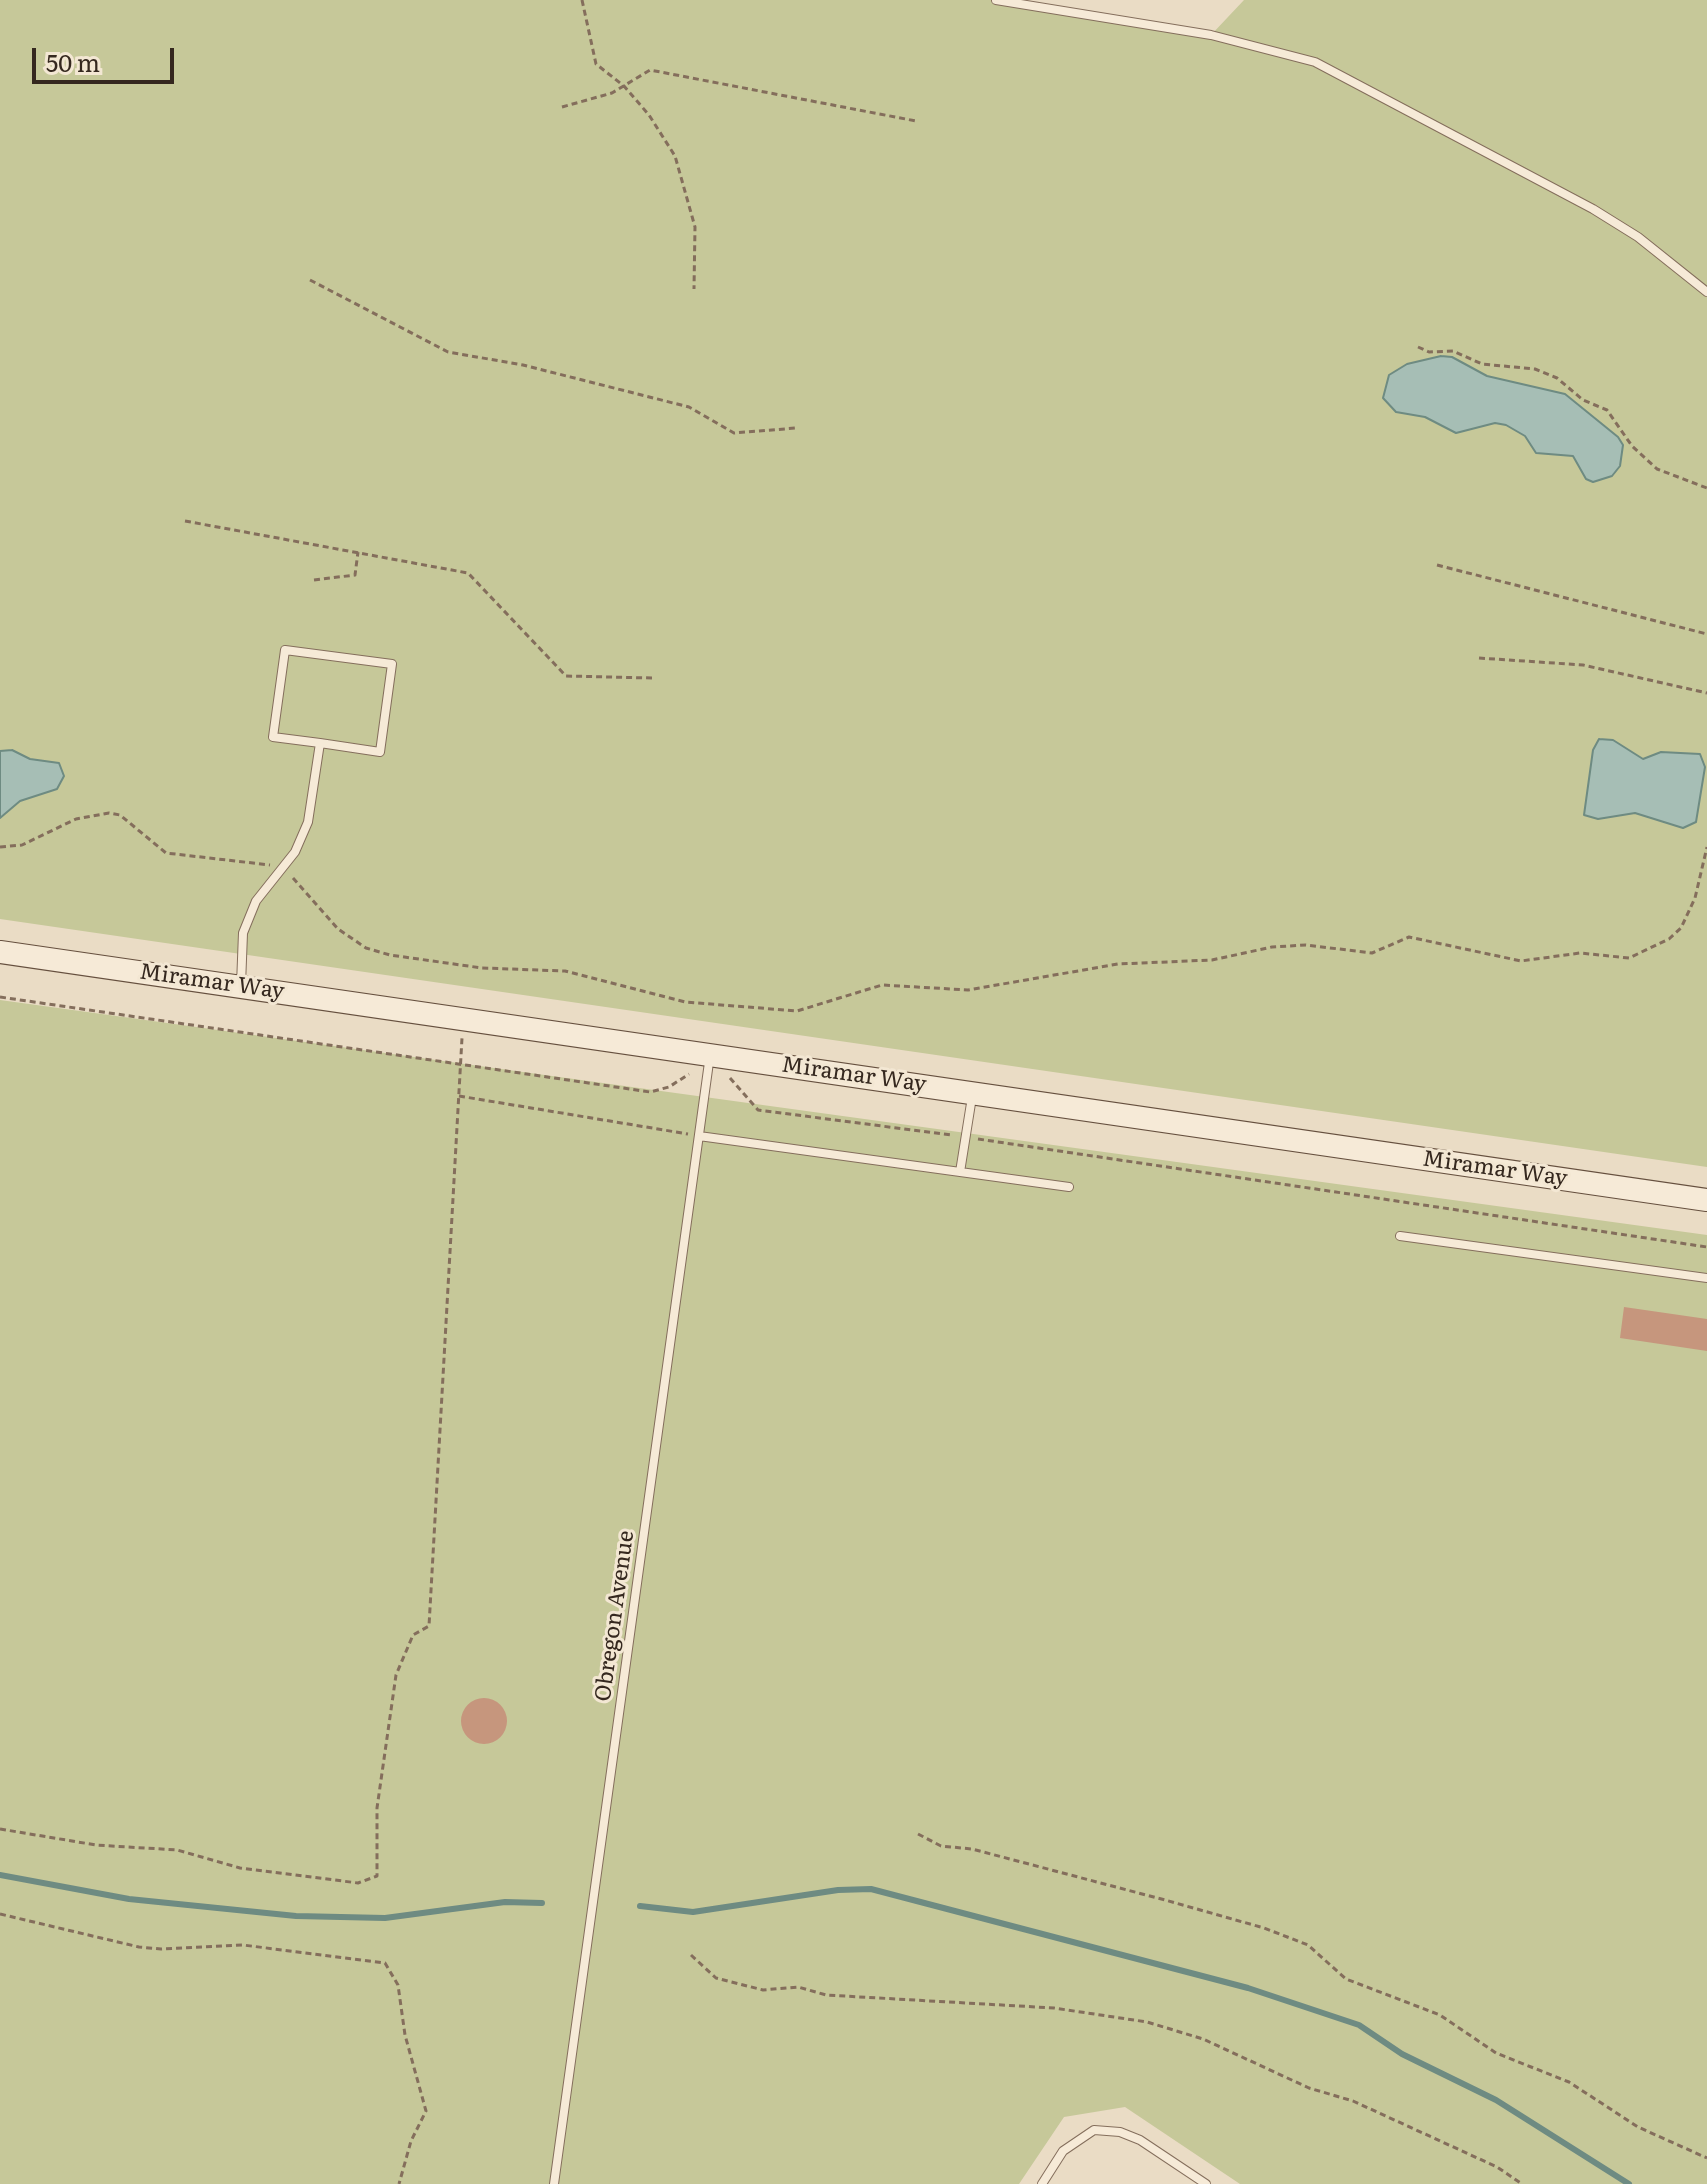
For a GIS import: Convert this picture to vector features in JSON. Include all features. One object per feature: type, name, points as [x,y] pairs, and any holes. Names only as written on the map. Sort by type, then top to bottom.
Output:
[{"type":"street","name":"Miramar Way","points":[[0,952],[463,1018],[709,1063],[973,1092],[1707,1200]]},
{"type":"lane","points":[[996,0],[1211,35],[1315,62],[1593,209],[1638,237],[1707,292]]},
{"type":"lane","points":[[285,650],[392,664],[380,752],[320,743],[273,737],[285,650]]},
{"type":"lane","points":[[241,986],[243,933],[256,901],[295,852],[308,822],[320,743]]},
{"type":"lane","name":"Obregon Avenue","points":[[554,2184],[709,1063]]},
{"type":"lane","points":[[960,1172],[973,1092]]},
{"type":"lane","points":[[699,1136],[1069,1187]]},
{"type":"lane","points":[[1400,1236],[1707,1278]]},
{"type":"lane","points":[[1042,2184],[1063,2151],[1094,2130],[1120,2132],[1140,2140],[1206,2184]]},
{"type":"path","points":[[582,0],[596,64],[624,86],[649,115],[675,156],[695,227],[694,289]]},
{"type":"path","points":[[562,107],[624,86],[650,70],[916,121]]},
{"type":"path","points":[[310,280],[448,352],[523,365],[689,407],[734,433],[796,428]]},
{"type":"path","points":[[1418,347],[1429,352],[1453,351],[1482,364],[1535,369],[1557,378],[1583,400],[1607,410],[1650,464],[1707,488]]},
{"type":"path","points":[[185,521],[468,573],[566,676],[652,678]]},
{"type":"path","points":[[314,580],[355,575],[358,552]]},
{"type":"path","points":[[1437,565],[1707,634]]},
{"type":"path","points":[[1479,658],[1583,665],[1707,693]]},
{"type":"path","points":[[0,847],[22,845],[76,819],[109,813],[120,815],[166,853],[283,868],[338,929],[366,948],[390,955],[482,968],[565,971],[685,1002],[797,1011],[882,985],[968,990],[1118,964],[1212,960],[1272,947],[1306,945],[1372,953],[1409,937],[1430,939],[1506,960],[1552,960],[1580,953],[1629,958],[1669,939],[1681,928],[1692,907],[1707,847]]},
{"type":"path","points":[[0,997],[650,1092],[669,1087],[709,1063],[729,1076],[758,1110],[965,1137],[1707,1247]]},
{"type":"path","points":[[0,1829],[96,1845],[177,1850],[240,1868],[358,1883],[377,1876],[377,1808],[396,1675],[413,1635],[429,1626],[463,1018]]},
{"type":"path","points":[[459,1096],[699,1136]]},
{"type":"path","points":[[918,1834],[941,1846],[972,1849],[1180,1904],[1264,1928],[1308,1945],[1346,1979],[1440,2015],[1496,2053],[1569,2082],[1638,2127],[1707,2158]]},
{"type":"path","points":[[0,1914],[139,1947],[161,1949],[243,1945],[385,1963],[398,1985],[405,2035],[426,2111],[411,2141],[399,2184]]},
{"type":"path","points":[[691,1955],[716,1978],[763,1990],[798,1987],[826,1995],[1054,2008],[1147,2022],[1203,2039],[1309,2088],[1353,2101],[1497,2167],[1522,2184]]},
{"type":"green space","points":[[0,0],[996,0],[1211,35],[1244,0],[1707,0],[1707,1167],[0,919]]},
{"type":"green space","points":[[0,1000],[1707,1235],[1707,2184],[1240,2184],[1125,2107],[1064,2117],[1019,2184],[0,2184]]},
{"type":"shaded area","points":[[1441,356],[1452,357],[1487,376],[1565,394],[1618,437],[1623,445],[1620,466],[1612,476],[1593,482],[1586,479],[1573,456],[1536,453],[1525,436],[1506,425],[1495,423],[1456,433],[1425,417],[1396,412],[1383,398],[1389,375],[1407,364]]},
{"type":"shaded area","points":[[1599,739],[1613,740],[1643,759],[1661,752],[1700,754],[1705,767],[1696,822],[1683,828],[1635,813],[1598,819],[1584,815],[1593,750]]},
{"type":"shaded area","points":[[12,750],[30,759],[59,763],[64,776],[57,789],[20,801],[0,818],[0,751]]},
{"type":"building","points":[[1624,1307],[1707,1319],[1707,1351],[1620,1338]]},
{"type":"building","points":[[484,1698],[501,1704],[507,1721],[501,1738],[484,1744],[467,1738],[461,1721],[467,1704]]},
{"type":"waterway","points":[[0,1875],[129,1899],[296,1916],[385,1918],[505,1902],[542,1903]]},
{"type":"waterway","points":[[640,1906],[693,1912],[838,1890],[871,1889],[1248,1988],[1359,2025],[1402,2054],[1496,2100],[1629,2184]]}]
